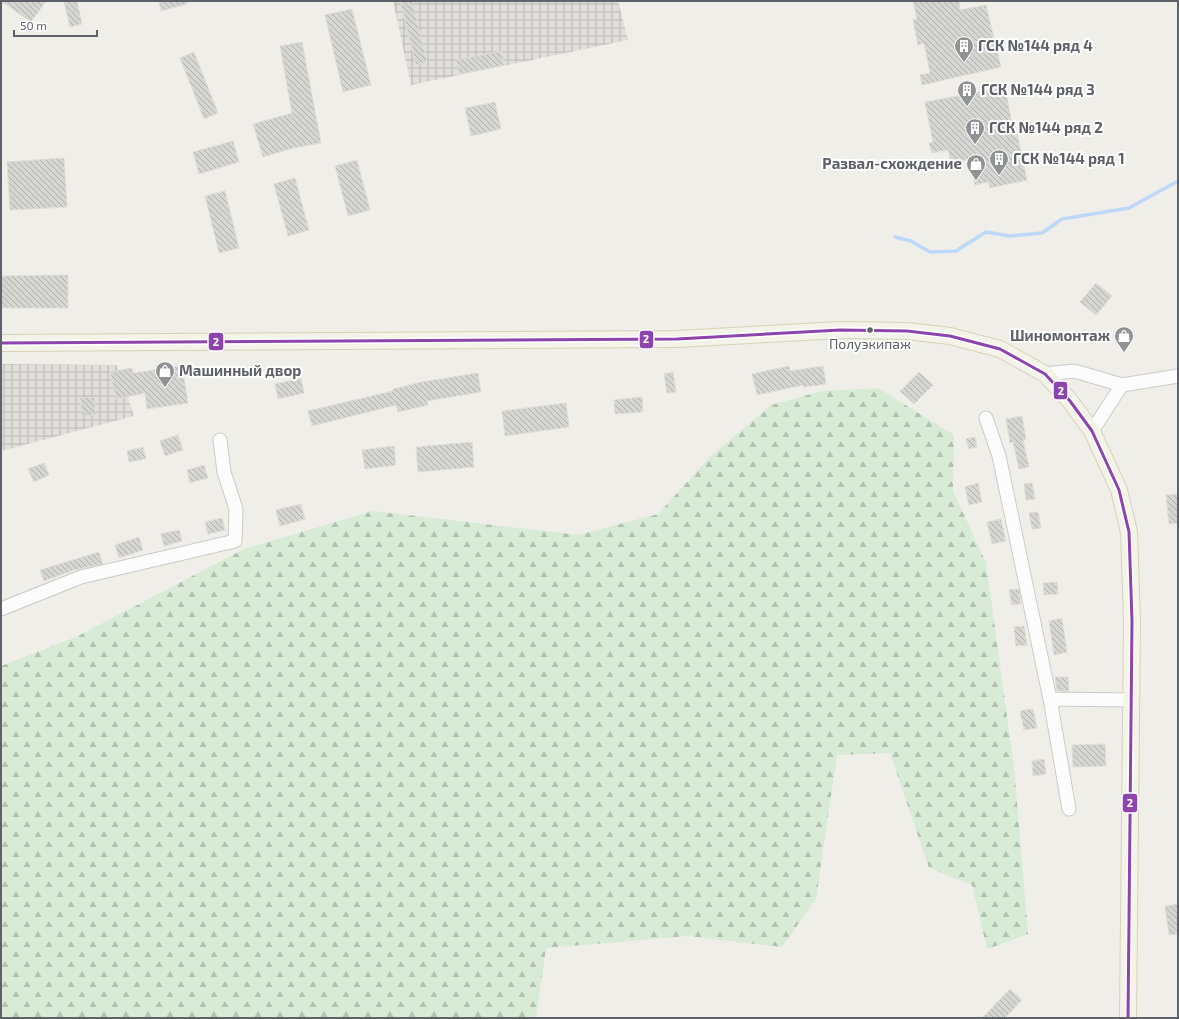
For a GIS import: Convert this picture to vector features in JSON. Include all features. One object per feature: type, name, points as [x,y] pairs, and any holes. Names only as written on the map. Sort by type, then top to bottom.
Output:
[{"type":"main road","points":[[1,343],[677,339],[840,330],[907,331],[950,336],[1000,349],[1045,374],[1070,401],[1092,431],[1119,490],[1129,532],[1132,613],[1132,700],[1128,1018]]},
{"type":"street","points":[[1045,374],[1074,371],[1122,385],[1178,376]]},
{"type":"street","points":[[1092,431],[1122,385]]},
{"type":"street","points":[[986,418],[999,456],[1050,699],[1069,809]]},
{"type":"street","points":[[1,609],[81,577],[235,541],[236,509],[224,472],[220,440]]},
{"type":"street","points":[[1050,699],[1132,700]]},
{"type":"shaded area","points":[[393,1],[618,1],[628,40],[411,85]]},
{"type":"shaded area","points":[[1,364],[117,365],[134,416],[1,451]]},
{"type":"green space","points":[[878,388],[954,435],[953,491],[986,563],[1014,767],[1028,934],[987,949],[972,885],[929,868],[890,753],[837,755],[816,899],[782,947],[688,936],[546,948],[536,1018],[1,1018],[1,666],[76,637],[244,549],[373,511],[578,535],[658,514],[709,458],[771,405],[822,391]]},
{"type":"building","points":[[1,1],[46,1],[31,22]]},
{"type":"building","points":[[77,1],[82,24],[70,27],[64,2]]},
{"type":"building","points":[[159,1],[187,1],[187,4],[161,11]]},
{"type":"building","points":[[400,1],[412,1],[427,62],[416,65]]},
{"type":"building","points":[[913,1],[959,1],[960,10],[986,5],[1001,67],[922,85],[920,75],[930,73],[924,43],[918,45],[913,20],[917,19]]},
{"type":"building","points":[[352,9],[371,85],[343,92],[325,15]]},
{"type":"building","points":[[302,42],[321,143],[293,148],[263,157],[253,124],[292,113],[280,46]]},
{"type":"building","points":[[502,51],[504,65],[459,74],[456,60]]},
{"type":"building","points":[[194,52],[218,113],[204,119],[180,58]]},
{"type":"building","points":[[1005,87],[1012,124],[1015,124],[1027,180],[990,188],[988,182],[975,185],[969,159],[951,163],[948,150],[932,153],[929,143],[933,142],[925,102]]},
{"type":"building","points":[[495,102],[501,129],[471,136],[465,108]]},
{"type":"building","points":[[233,141],[239,162],[199,174],[193,152]]},
{"type":"building","points":[[64,158],[67,207],[10,210],[7,162]]},
{"type":"building","points":[[357,160],[370,210],[348,216],[335,166]]},
{"type":"building","points":[[295,178],[309,230],[288,236],[274,184]]},
{"type":"building","points":[[225,191],[239,248],[219,253],[205,196]]},
{"type":"building","points":[[68,275],[68,308],[1,308],[1,276]]},
{"type":"building","points":[[1096,283],[1112,296],[1096,315],[1080,302]]},
{"type":"building","name":"Машинный двор","points":[[182,366],[188,403],[147,409],[145,393],[116,399],[110,372],[132,368],[133,373]]},
{"type":"building","points":[[789,366],[790,371],[823,366],[826,384],[803,387],[803,385],[757,395],[752,374]]},
{"type":"building","points":[[673,372],[676,392],[667,393],[664,374]]},
{"type":"building","points":[[919,372],[933,385],[914,404],[900,391]]},
{"type":"building","points":[[478,373],[481,392],[427,401],[428,405],[398,412],[396,405],[312,426],[308,411],[393,391],[393,389],[422,382]]},
{"type":"building","points":[[301,378],[304,393],[278,399],[275,384]]},
{"type":"building","points":[[94,397],[96,415],[82,416],[80,398]]},
{"type":"building","points":[[642,397],[643,412],[615,414],[614,400]]},
{"type":"building","points":[[566,403],[569,427],[505,436],[502,411]]},
{"type":"building","points":[[1022,416],[1026,440],[1023,440],[1029,467],[1019,469],[1013,442],[1010,443],[1006,419]]},
{"type":"building","points":[[178,435],[183,450],[165,456],[160,441]]},
{"type":"building","points":[[975,437],[977,447],[969,449],[966,439]]},
{"type":"building","points":[[472,442],[474,467],[418,472],[416,447]]},
{"type":"building","points":[[394,446],[396,465],[365,469],[362,450]]},
{"type":"building","points":[[143,447],[146,459],[129,462],[127,451]]},
{"type":"building","points":[[44,463],[49,475],[34,482],[28,469]]},
{"type":"building","points":[[204,465],[208,478],[190,483],[187,470]]},
{"type":"building","points":[[978,483],[982,502],[969,505],[965,487]]},
{"type":"building","points":[[1032,483],[1035,499],[1026,500],[1024,484]]},
{"type":"building","points":[[1178,494],[1178,523],[1169,524],[1166,495]]},
{"type":"building","points":[[301,504],[305,519],[280,526],[276,510]]},
{"type":"building","points":[[1038,512],[1041,528],[1032,529],[1029,513]]},
{"type":"building","points":[[222,518],[225,530],[208,534],[205,522]]},
{"type":"building","points":[[1001,519],[1006,541],[992,544],[987,522]]},
{"type":"building","points":[[179,530],[182,541],[164,546],[161,534]]},
{"type":"building","points":[[139,537],[143,550],[119,558],[115,545]]},
{"type":"building","points":[[99,552],[103,564],[74,570],[44,581],[40,570]]},
{"type":"building","points":[[1057,582],[1058,594],[1044,595],[1043,583]]},
{"type":"building","points":[[1019,589],[1021,604],[1012,605],[1009,590]]},
{"type":"building","points":[[1062,618],[1067,652],[1054,655],[1049,621]]},
{"type":"building","points":[[1024,626],[1027,645],[1016,646],[1014,627]]},
{"type":"building","points":[[1055,677],[1068,677],[1069,691],[1057,691]]},
{"type":"building","points":[[1033,709],[1037,728],[1024,730],[1020,711]]},
{"type":"building","points":[[1105,744],[1106,766],[1073,767],[1072,745]]},
{"type":"building","points":[[1044,759],[1046,774],[1033,776],[1032,761]]},
{"type":"building","points":[[1178,904],[1178,934],[1169,935],[1165,906]]},
{"type":"building","points":[[1010,989],[1022,1000],[1005,1018],[982,1018]]},
{"type":"waterway","points":[[895,237],[911,241],[930,252],[956,251],[986,232],[1010,236],[1042,233],[1062,219],[1129,208],[1178,181]]},
{"type":"transit line","name":"2","points":[[1,343],[677,339],[840,330],[907,331],[950,336],[1000,349],[1045,374],[1070,401],[1092,431],[1119,490],[1129,532],[1132,621],[1128,1018]]},
{"type":"place","name":"ГСК №144 ряд 4","points":[[964,63]]},
{"type":"place","name":"ГСК №144 ряд 3","points":[[967,107]]},
{"type":"place","name":"ГСК №144 ряд 2","points":[[975,145]]},
{"type":"place","name":"ГСК №144 ряд 1","points":[[999,176]]},
{"type":"place","name":"Развал-схождение","points":[[976,181]]},
{"type":"place","name":"Полуэкипаж","points":[[870,330]]},
{"type":"place","name":"Шиномонтаж","points":[[1124,353]]},
{"type":"place","name":"Машинный двор","points":[[165,388]]}]
